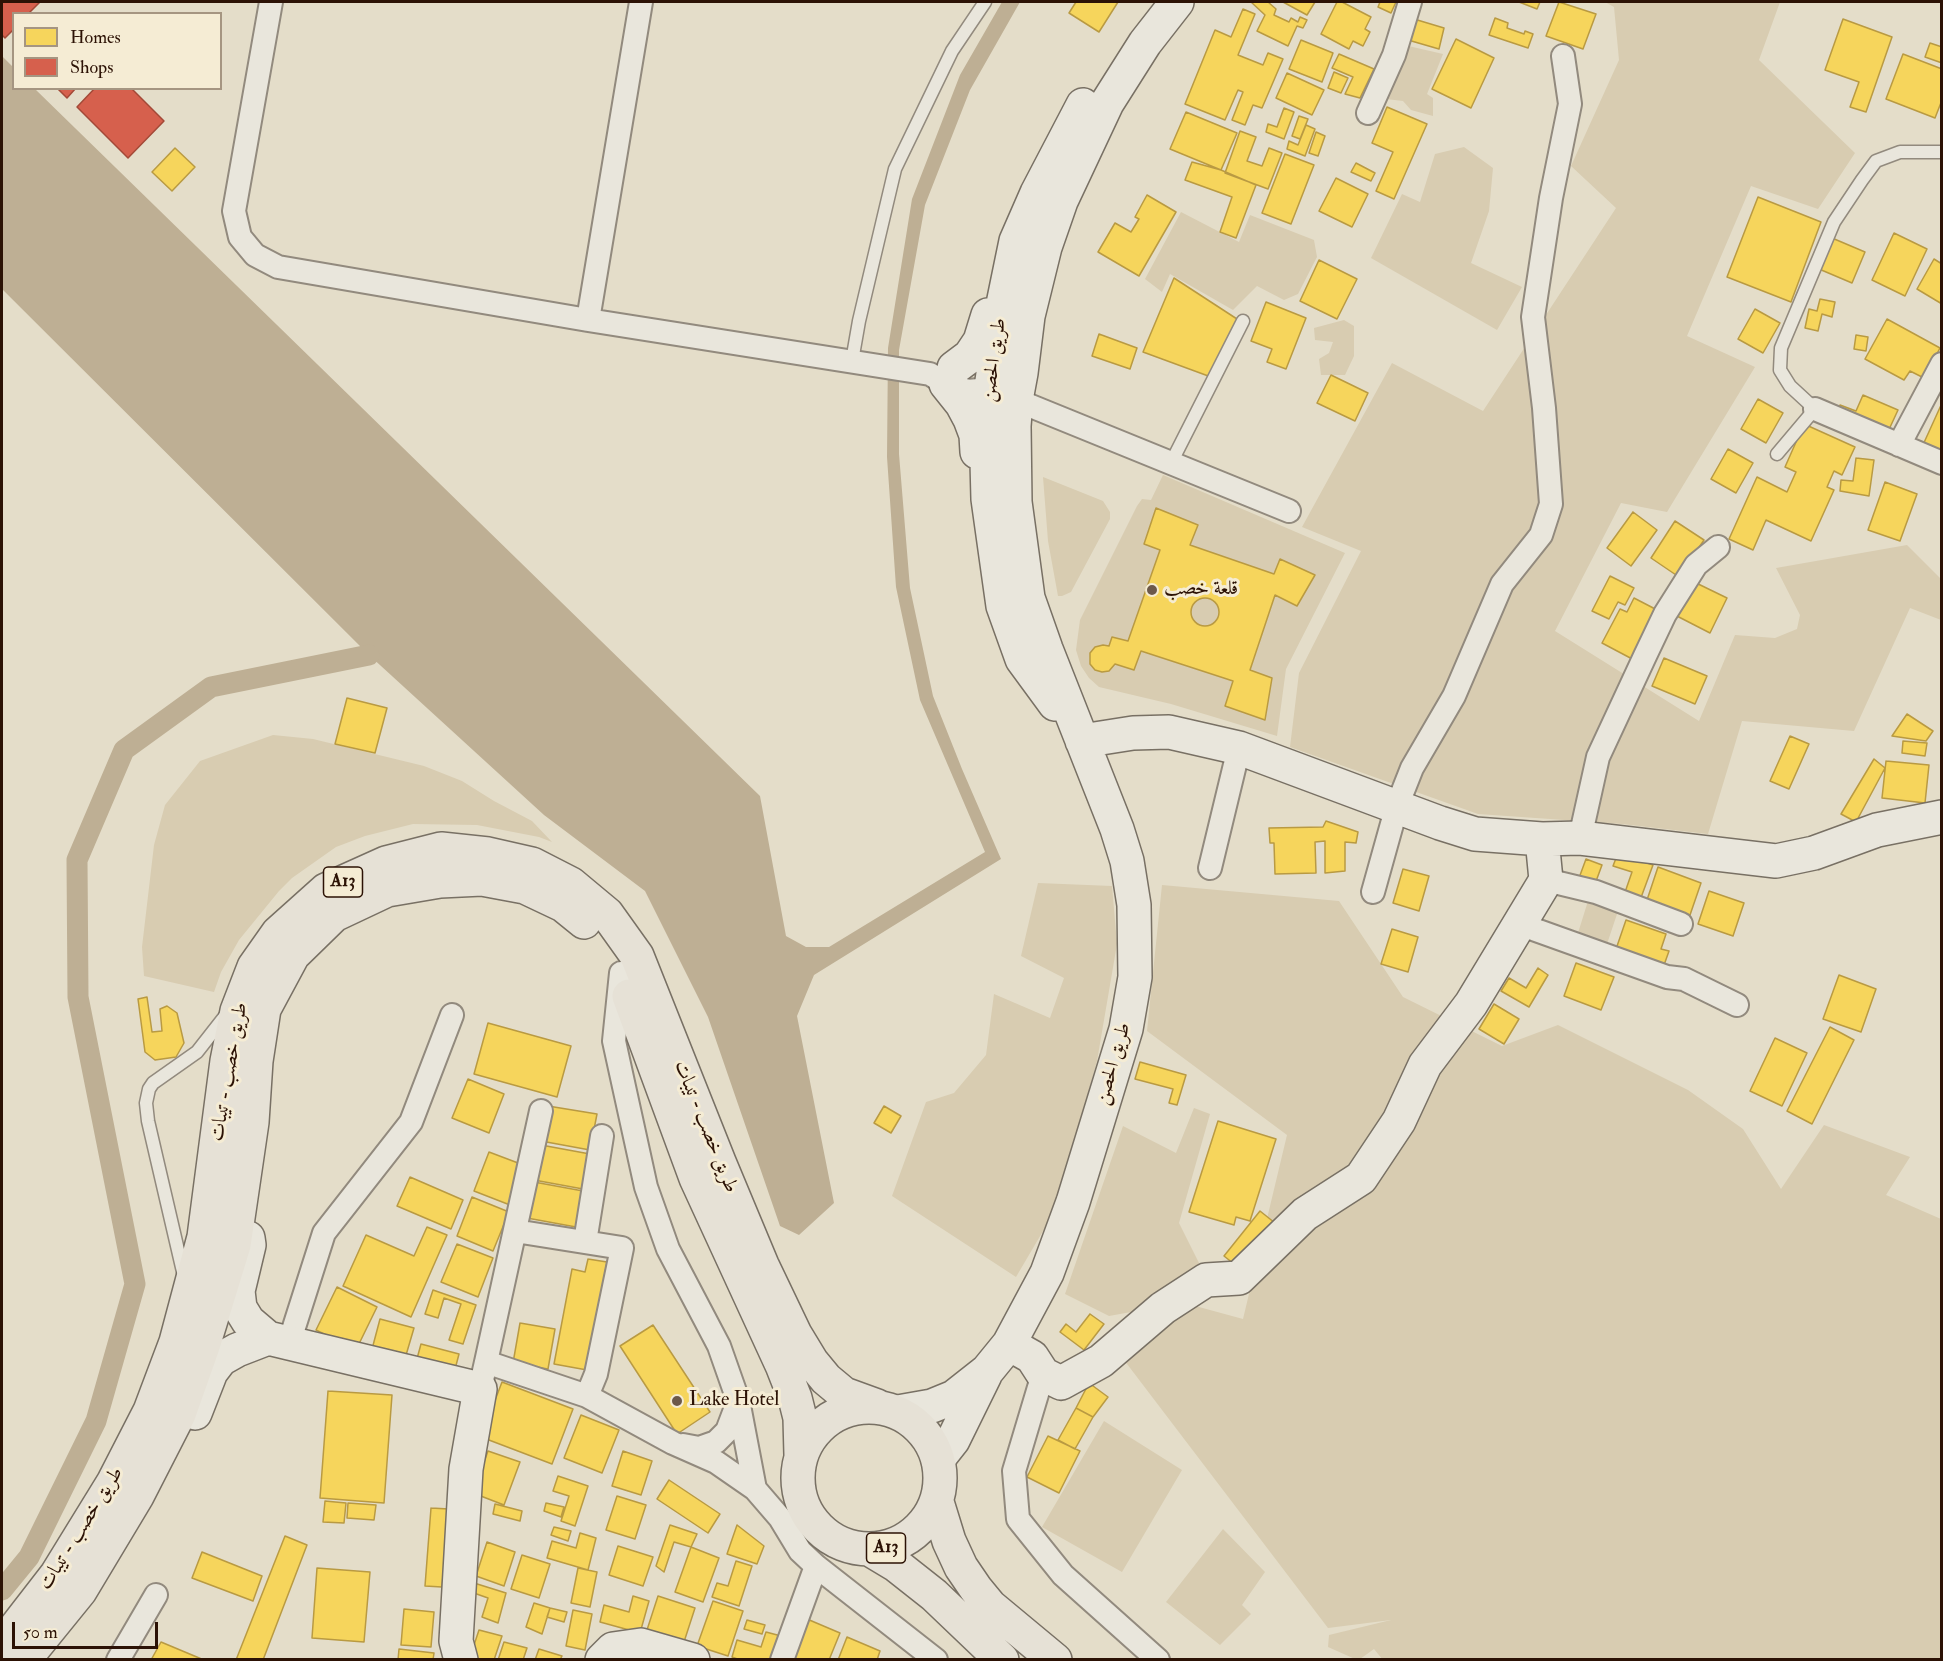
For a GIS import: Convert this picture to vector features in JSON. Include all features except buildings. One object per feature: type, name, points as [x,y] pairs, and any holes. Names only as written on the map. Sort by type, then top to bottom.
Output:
[{"type":"highway","name":"طريق خصب - تيبات","points":[[2,1645],[57,1574],[113,1483],[150,1411],[176,1342],[204,1238],[227,1061],[237,1011],[254,967],[278,933],[326,890],[386,863],[441,849],[488,854],[532,864],[571,884],[607,914],[637,956],[762,1265],[795,1335],[826,1379],[844,1394],[887,1409]]},
{"type":"highway","name":"طريق خصب - تيبات","points":[[24,1659],[80,1591],[137,1497],[179,1414],[234,1245],[252,1122],[256,1061],[264,1009],[293,955],[334,915],[387,890],[440,881],[482,879],[525,887],[563,905],[596,932],[621,973],[696,1178],[795,1398],[800,1418],[801,1455]]},
{"type":"highway","name":"A13","points":[[853,1408],[887,1409],[916,1423],[930,1440],[939,1460],[941,1481],[937,1502],[927,1521],[911,1537],[892,1546],[871,1550],[848,1547],[828,1537],[812,1521],[801,1501],[797,1479],[801,1455],[813,1434],[831,1417],[853,1408]]},
{"type":"highway","name":"A13","points":[[937,1502],[949,1541],[961,1567],[976,1589],[990,1606],[1055,1659]]},
{"type":"highway","name":"A13","points":[[871,1550],[896,1565],[934,1595],[1002,1659]]},
{"type":"street","points":[[271,2],[234,211],[240,237],[255,255],[278,267],[588,320],[935,374],[974,371],[1005,392],[1289,511]]},
{"type":"street","points":[[588,320],[641,2]]},
{"type":"street","name":"طريق الحصن","points":[[887,1409],[932,1406],[954,1397],[987,1371],[1009,1344],[1047,1273],[1073,1202],[1126,1029],[1135,977],[1134,905],[1127,861],[1117,829],[1028,598],[1015,502],[1005,392],[1002,309],[1016,241],[1037,193],[1089,93],[1132,38],[1167,2]]},
{"type":"street","name":"طريق الحصن","points":[[1082,741],[1022,659],[1003,606],[988,499],[986,424],[1005,392],[1028,316],[1045,246],[1061,201],[1107,104],[1145,43],[1177,2]]},
{"type":"street","points":[[1368,113],[1394,55],[1410,2]]},
{"type":"street","points":[[1373,892],[1397,806],[1412,768],[1454,696],[1502,584],[1541,535],[1551,504],[1544,408],[1533,316],[1551,198],[1570,104],[1563,56]]},
{"type":"street","points":[[935,374],[970,356],[980,341],[1003,258],[1016,241]]},
{"type":"street","points":[[1899,445],[1941,364]]},
{"type":"street","points":[[935,374],[962,404],[976,435],[980,496],[1003,606]]},
{"type":"street","points":[[1815,409],[1941,463]]},
{"type":"street","points":[[1580,838],[1598,757],[1655,635],[1665,614],[1696,565],[1718,547]]},
{"type":"street","points":[[1082,741],[1169,732],[1239,748],[1475,834],[1542,839],[1580,838],[1776,861],[1814,853],[1877,830],[1941,817]]},
{"type":"street","points":[[1210,868],[1239,748]]},
{"type":"street","points":[[1009,1344],[1032,1357],[1043,1374],[1061,1383],[1101,1362],[1163,1308],[1206,1280],[1239,1278],[1305,1214],[1361,1178],[1399,1121],[1425,1065],[1471,1004],[1546,880],[1542,839]]},
{"type":"street","points":[[1546,880],[1596,892],[1681,924]]},
{"type":"street","points":[[1519,924],[1667,976],[1684,979],[1737,1005]]},
{"type":"street","points":[[621,973],[614,1041],[646,1187],[668,1249],[719,1346],[738,1400],[755,1489]]},
{"type":"street","points":[[279,1341],[324,1233],[411,1122],[453,1016]]},
{"type":"street","points":[[461,1659],[456,1641],[466,1469],[483,1375],[541,1111]]},
{"type":"street","points":[[585,1242],[602,1136]]},
{"type":"street","points":[[243,1186],[249,1245],[238,1292],[240,1308],[248,1321],[279,1341]]},
{"type":"street","points":[[515,1231],[622,1248],[596,1374],[587,1396]]},
{"type":"street","points":[[157,1456],[187,1431],[211,1372],[221,1359],[237,1350],[279,1341],[483,1375],[587,1396],[673,1443],[716,1462],[755,1489],[780,1518],[800,1551],[936,1659]]},
{"type":"street","name":"طريق الحصن","points":[[939,1460],[962,1425],[987,1371]]},
{"type":"street","points":[[1043,1374],[1014,1471],[1018,1519],[1063,1575],[1158,1659]]},
{"type":"street","points":[[673,1443],[699,1448],[716,1442],[727,1431],[738,1400]]},
{"type":"street","points":[[782,1659],[816,1566]]},
{"type":"street","points":[[118,1659],[156,1595]]},
{"type":"street","points":[[34,1659],[52,1625]]},
{"type":"street","points":[[602,1659],[613,1649],[641,1645],[693,1659]]},
{"type":"lane","points":[[862,363],[859,321],[895,169],[952,51],[985,2]]},
{"type":"lane","points":[[1777,454],[1815,409],[1790,386],[1780,370],[1781,348],[1834,222],[1876,161],[1900,152],[1941,152]]},
{"type":"lane","points":[[1171,463],[1243,321]]},
{"type":"lane","points":[[189,1296],[148,1121],[146,1103],[153,1083],[197,1052],[224,1018],[254,967]]},
{"type":"shaded area","points":[[1002,2],[1020,2],[970,90],[925,205],[899,350],[899,454],[910,588],[933,696],[1001,859],[814,975],[797,1016],[834,1203],[799,1235],[780,1226],[708,1017],[645,891],[544,815],[369,655],[2,289],[2,56],[12,66],[12,90],[36,90],[760,796],[786,936],[806,947],[829,947],[985,852],[920,700],[896,587],[887,457],[888,348],[912,199],[960,75]]},
{"type":"shaded area","points":[[1605,2],[1780,2],[1759,60],[1855,153],[1818,209],[1751,186],[1687,336],[1755,367],[1667,512],[1621,503],[1555,631],[1699,721],[1735,635],[1775,638],[1797,629],[1800,615],[1776,568],[1907,545],[1941,579],[1941,620],[1910,608],[1854,731],[1742,721],[1708,834],[1622,824],[1478,814],[1290,747],[1299,673],[1361,551],[1302,527],[1392,363],[1483,411],[1616,208],[1571,166],[1619,60],[1614,7]]},
{"type":"shaded area","points":[[1404,45],[1443,54],[1427,94],[1433,98],[1433,116],[1411,110],[1403,101],[1386,99]]},
{"type":"shaded area","points":[[1464,147],[1493,168],[1489,211],[1471,263],[1522,287],[1497,330],[1371,258],[1402,194],[1420,202],[1435,154]]},
{"type":"shaded area","points":[[1181,212],[1239,242],[1250,215],[1314,240],[1317,257],[1298,294],[1284,300],[1257,286],[1233,310],[1170,274],[1162,292],[1145,279]]},
{"type":"shaded area","points":[[1344,320],[1354,326],[1354,356],[1345,375],[1321,375],[1319,359],[1329,353],[1333,342],[1315,340],[1314,328]]},
{"type":"shaded area","points":[[1163,475],[1345,553],[1286,669],[1277,736],[1171,704],[1099,687],[1081,666],[1076,650],[1080,620],[1137,506],[1142,499],[1151,500]]},
{"type":"shaded area","points":[[1043,477],[1103,501],[1110,512],[1110,519],[1071,592],[1062,596],[1058,596],[1048,541]]},
{"type":"shaded area","points":[[273,735],[313,739],[424,766],[462,781],[532,821],[552,842],[539,837],[477,825],[413,824],[365,836],[336,847],[292,878],[279,891],[239,940],[221,972],[214,992],[144,976],[142,947],[154,845],[165,805],[200,761]]},
{"type":"shaded area","points":[[1038,883],[1112,886],[1117,944],[1097,1061],[1056,1209],[1016,1277],[892,1196],[926,1102],[954,1093],[986,1055],[994,994],[1050,1018],[1064,978],[1021,956]]},
{"type":"shaded area","points":[[1162,885],[1339,901],[1403,997],[1502,1046],[1558,1025],[1688,1090],[1743,1129],[1781,1189],[1824,1125],[1910,1157],[1886,1195],[1941,1219],[1941,1659],[1383,1660],[1374,1649],[1360,1659],[1355,1659],[1328,1647],[1329,1635],[1391,1620],[1328,1628],[1124,1360],[1177,1301],[1243,1319],[1287,1135],[1147,1031]]},
{"type":"shaded area","points":[[1588,901],[1618,911],[1607,944],[1578,933]]},
{"type":"shaded area","points":[[1194,1108],[1210,1114],[1179,1223],[1202,1269],[1153,1308],[1109,1316],[1065,1294],[1123,1126],[1176,1153]]},
{"type":"shaded area","points":[[1104,1421],[1182,1470],[1122,1572],[1042,1527]]},
{"type":"shaded area","points":[[1223,1529],[1265,1572],[1242,1605],[1251,1614],[1220,1645],[1166,1602]]},
{"type":"waterway","points":[[2,1590],[29,1557],[96,1421],[135,1284],[78,997],[77,860],[124,750],[211,687],[369,655]]},
{"type":"place","name":"قلعة خصب","points":[[1152,590]]},
{"type":"place","name":"Lake Hotel","points":[[677,1401]]}]
